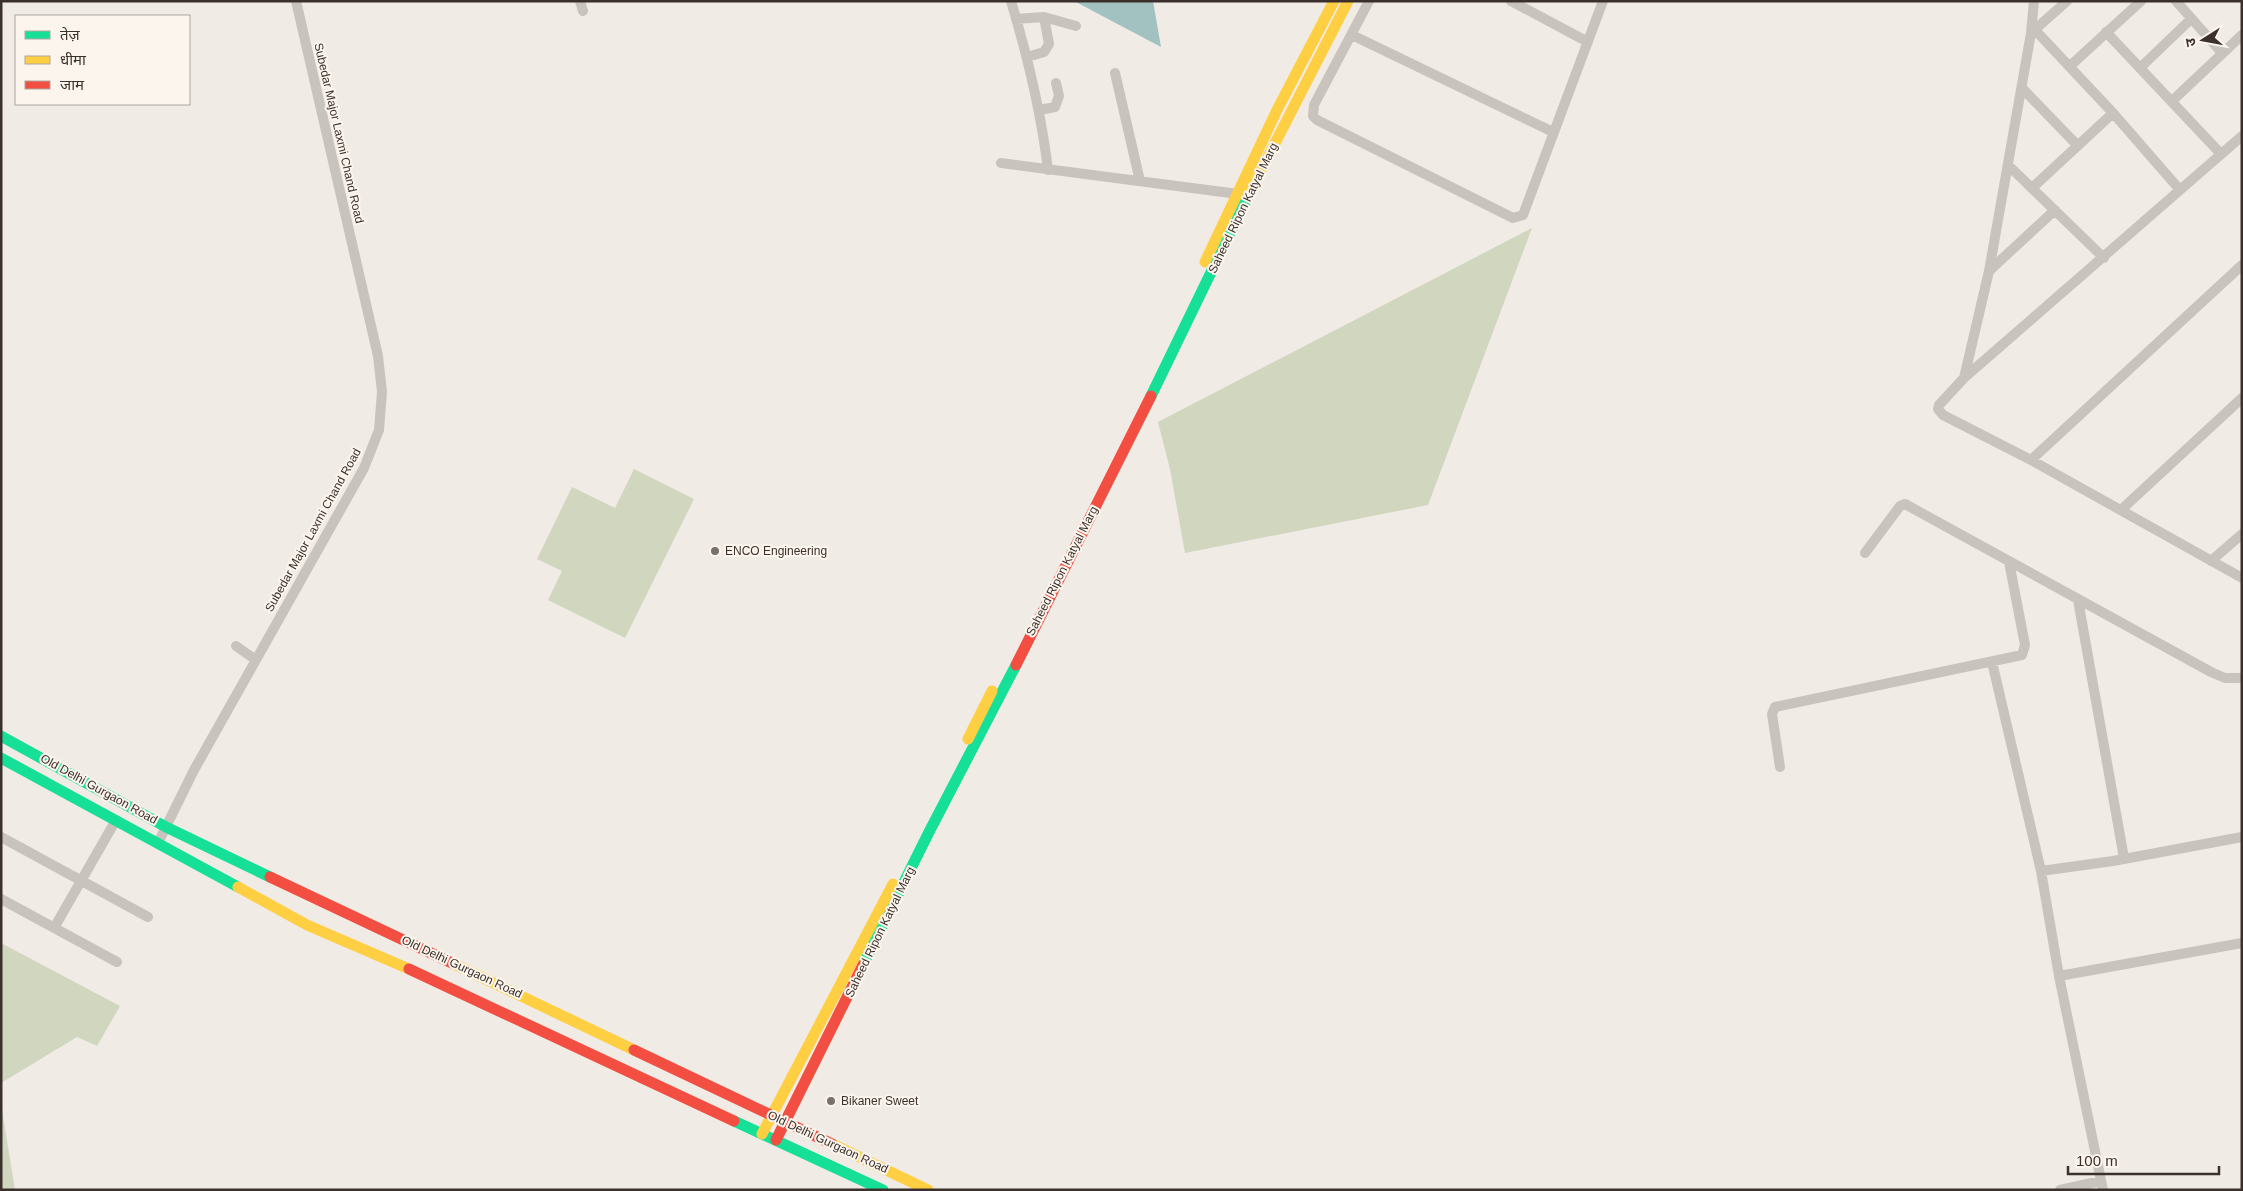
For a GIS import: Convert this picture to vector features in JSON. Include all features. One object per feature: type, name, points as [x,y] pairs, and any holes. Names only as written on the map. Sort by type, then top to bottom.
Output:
[{"type":"street","name":"Subedar Major Laxmi Chand Road","points":[[158,843],[194,770],[364,468],[379,430],[382,392],[378,356],[296,1]]},
{"type":"street","points":[[1011,1],[1040,110],[1048,170]]},
{"type":"street","name":"Saheed Ripon Katyal Marg","points":[[776,1140],[929,832],[988,721],[1125,438],[1279,107],[1334,1]]},
{"type":"street","name":"Saheed Ripon Katyal Marg","points":[[762,1134],[1125,438],[1348,1]]},
{"type":"street","points":[[1369,1],[1314,105],[1313,116],[1317,120],[1513,218],[1523,215],[1603,1]]},
{"type":"street","points":[[1511,1],[1588,42]]},
{"type":"street","points":[[1964,378],[1988,271],[2033,32],[2034,1]]},
{"type":"street","points":[[2033,32],[2067,1]]},
{"type":"street","points":[[2123,1],[2131,10]]},
{"type":"street","points":[[2070,66],[2141,1]]},
{"type":"street","points":[[2176,1],[2222,53]]},
{"type":"street","points":[[1016,19],[1044,18],[1076,26]]},
{"type":"street","points":[[1027,57],[1044,52],[1050,44],[1044,18]]},
{"type":"street","points":[[2141,67],[2191,18]]},
{"type":"street","points":[[2033,32],[2070,66],[2180,190]]},
{"type":"street","points":[[2106,32],[2221,154]]},
{"type":"street","points":[[1352,35],[1553,132]]},
{"type":"street","points":[[2172,101],[2242,35]]},
{"type":"street","points":[[1115,73],[1140,181]]},
{"type":"street","points":[[1040,110],[1055,107],[1059,96],[1056,83]]},
{"type":"street","points":[[2022,88],[2078,146]]},
{"type":"street","points":[[1279,107],[1290,114]]},
{"type":"street","points":[[2032,188],[2113,113]]},
{"type":"street","points":[[2242,136],[1964,378],[1939,405],[1940,413],[2032,460],[2242,578]]},
{"type":"street","points":[[1001,163],[1238,194]]},
{"type":"street","points":[[2008,165],[2104,258]]},
{"type":"street","points":[[1988,271],[2055,210]]},
{"type":"street","points":[[2032,460],[2242,265]]},
{"type":"street","points":[[2121,510],[2242,398]]},
{"type":"street","points":[[1865,553],[1900,506],[1905,504],[2211,672],[2225,678],[2242,678]]},
{"type":"street","points":[[2211,561],[2242,534]]},
{"type":"street","points":[[1780,767],[1772,714],[1775,707],[2016,657],[2024,651],[2025,645],[2009,562]]},
{"type":"street","points":[[2078,600],[2124,858]]},
{"type":"street","points":[[236,646],[256,660]]},
{"type":"street","points":[[1992,662],[2041,871],[2059,976],[2102,1186],[2060,1190]]},
{"type":"street","name":"Old Delhi Gurgaon Road","points":[[1,736],[166,827],[928,1190]]},
{"type":"street","name":"Old Delhi Gurgaon Road","points":[[1,758],[307,925],[370,951],[883,1190]]},
{"type":"street","points":[[54,928],[116,820]]},
{"type":"street","points":[[1,836],[148,917]]},
{"type":"street","points":[[2041,871],[2242,837]]},
{"type":"street","points":[[1,899],[116,962]]},
{"type":"street","points":[[2059,976],[2242,943]]},
{"type":"green space","points":[[1532,228],[1428,505],[1185,553],[1170,469],[1158,422]]},
{"type":"green space","points":[[634,469],[694,499],[625,638],[548,600],[562,571],[537,559],[572,487],[615,508]]},
{"type":"green space","points":[[1,943],[120,1006],[97,1046],[77,1037],[1,1083]]},
{"type":"green space","points":[[1,1104],[15,1190],[1,1190]]},
{"type":"water","points":[[1074,1],[1153,1],[1161,47]]},
{"type":"traffic: fast","points":[[1151,396],[1250,192]]},
{"type":"traffic: fast","points":[[863,965],[929,832],[1016,665]]},
{"type":"traffic: fast","points":[[1,736],[166,827],[270,877]]},
{"type":"traffic: fast","points":[[1,758],[238,887]]},
{"type":"traffic: fast","points":[[734,1121],[883,1190]]},
{"type":"traffic: slow","points":[[1205,262],[1277,110],[1334,1]]},
{"type":"traffic: slow","points":[[1250,192],[1348,1]]},
{"type":"traffic: slow","points":[[968,739],[992,691]]},
{"type":"traffic: slow","points":[[762,1134],[893,884]]},
{"type":"traffic: slow","points":[[238,887],[307,925],[409,969]]},
{"type":"traffic: slow","points":[[452,963],[634,1050]]},
{"type":"traffic: slow","points":[[832,1144],[928,1190]]},
{"type":"traffic: jam","points":[[1016,665],[1151,396]]},
{"type":"traffic: jam","points":[[270,877],[452,963]]},
{"type":"traffic: jam","points":[[776,1140],[863,965]]},
{"type":"traffic: jam","points":[[409,969],[734,1121]]},
{"type":"traffic: jam","points":[[634,1050],[832,1144]]},
{"type":"place","name":"ENCO Engineering","points":[[715,551]]},
{"type":"place","name":"Bikaner Sweet","points":[[831,1101]]}]
